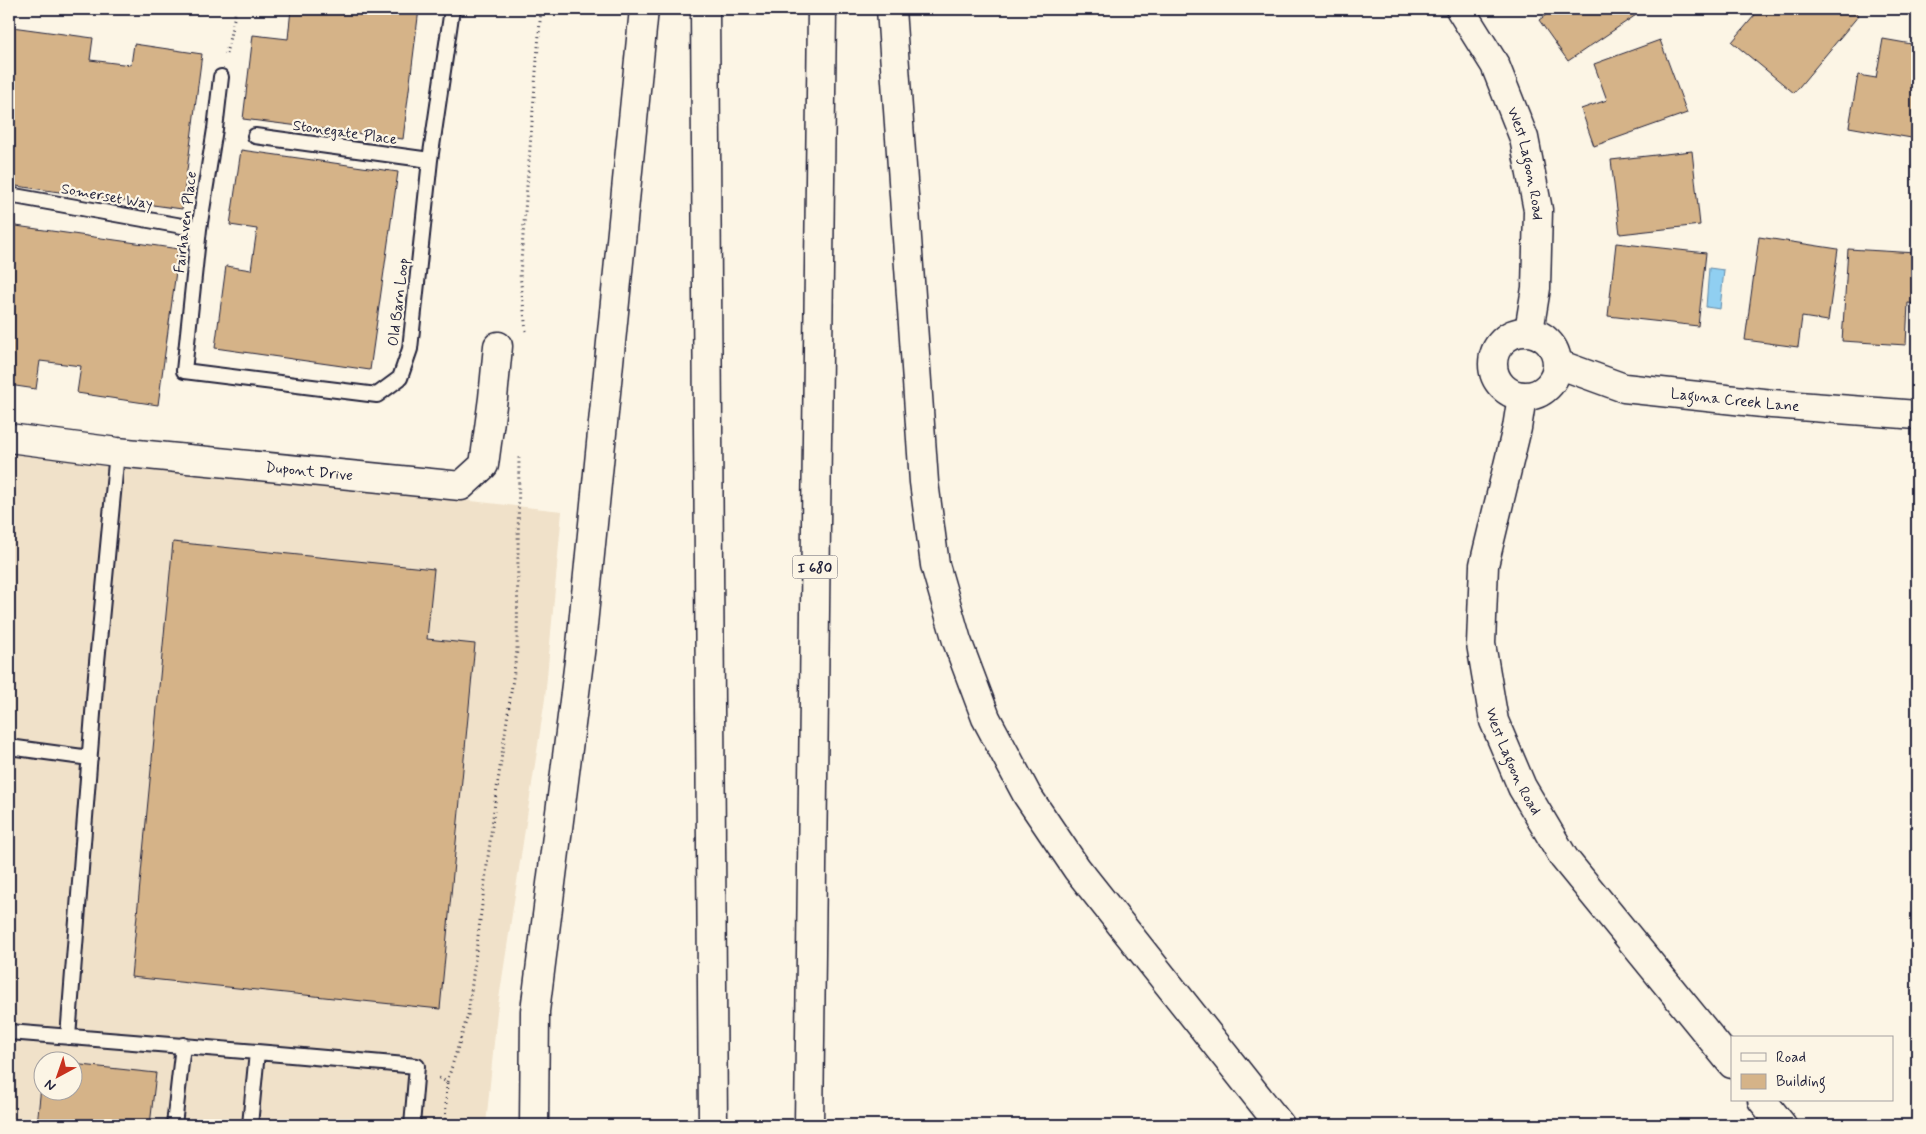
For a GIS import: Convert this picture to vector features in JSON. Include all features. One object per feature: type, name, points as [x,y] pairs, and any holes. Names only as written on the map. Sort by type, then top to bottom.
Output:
[{"type":"main road","points":[[534,1125],[535,1012],[581,645],[644,9]]},
{"type":"main road","points":[[705,9],[713,1125]]},
{"type":"main road","name":"I 680","points":[[808,1125],[822,9]]},
{"type":"main road","points":[[891,9],[924,482],[936,565],[957,641],[986,718],[1026,795],[1077,869],[1280,1125]]},
{"type":"main road","name":"West Lagoon Road","points":[[1460,9],[1496,65],[1524,138],[1538,210],[1536,288],[1529,331]]},
{"type":"main road","points":[[1529,331],[1539,334],[1549,341],[1556,351],[1558,364],[1554,381],[1545,390],[1537,395],[1522,396],[1510,392],[1499,384],[1493,368],[1494,354],[1502,341],[1513,333],[1529,331]]},
{"type":"main road","name":"Dupont Drive","points":[[9,438],[117,452],[460,486],[484,465],[498,346]]},
{"type":"main road","name":"Laguna Creek Lane","points":[[1558,364],[1624,388],[1772,404],[1917,415]]},
{"type":"main road","name":"West Lagoon Road","points":[[1522,396],[1517,428],[1484,565],[1481,644],[1494,721],[1522,787],[1564,858],[1731,1063]]},
{"type":"main road","points":[[1764,1102],[1782,1125]]},
{"type":"lane","name":"Old Barn Loop","points":[[184,371],[377,395],[400,378],[410,349],[430,160],[452,9]]},
{"type":"lane","name":"Fairhaven Place","points":[[184,371],[199,229],[215,129],[221,77]]},
{"type":"lane","name":"Stonegate Place","points":[[255,136],[430,160]]},
{"type":"lane","name":"Somerset Way","points":[[9,196],[199,229]]},
{"type":"lane","points":[[68,1037],[117,452]]},
{"type":"lane","points":[[9,748],[90,758]]},
{"type":"lane","points":[[9,1032],[417,1066],[412,1125]]},
{"type":"lane","points":[[174,1125],[183,1045]]},
{"type":"lane","points":[[250,1125],[257,1052]]},
{"type":"path","points":[[221,77],[236,10],[230,9]]},
{"type":"path","points":[[527,336],[520,274],[540,9]]},
{"type":"path","points":[[448,1082],[468,1015],[495,802],[517,651],[519,453]]},
{"type":"shaded area","points":[[9,450],[562,511],[545,699],[497,1012],[486,1125],[9,1125]]},
{"type":"water","points":[[1709,268],[1724,270],[1720,309],[1706,307]]},
{"type":"building","points":[[291,9],[419,9],[403,139],[243,119],[253,35],[288,39]]},
{"type":"building","points":[[1554,9],[1645,9],[1568,61],[1539,20]]},
{"type":"building","points":[[1760,9],[1806,9],[1810,12],[1814,9],[1851,9],[1859,15],[1794,93],[1732,42]]},
{"type":"building","points":[[12,27],[93,38],[90,60],[131,65],[134,44],[202,54],[182,209],[9,185],[9,49]]},
{"type":"building","points":[[1883,39],[1917,45],[1917,139],[1849,127],[1858,75],[1876,78]]},
{"type":"building","points":[[1660,40],[1687,113],[1594,146],[1581,109],[1607,100],[1594,64]]},
{"type":"building","points":[[241,150],[398,172],[370,370],[215,348],[226,266],[251,270],[257,229],[230,225]]},
{"type":"building","points":[[1692,151],[1700,225],[1620,234],[1611,160]]},
{"type":"building","points":[[9,225],[179,249],[158,405],[77,393],[81,366],[40,361],[36,389],[9,385]]},
{"type":"building","points":[[1759,237],[1838,249],[1828,321],[1802,317],[1798,347],[1745,340]]},
{"type":"building","points":[[1616,243],[1706,253],[1698,326],[1608,316]]},
{"type":"building","points":[[1848,249],[1917,253],[1917,304],[1908,303],[1906,345],[1842,341]]},
{"type":"building","points":[[173,542],[434,569],[427,639],[475,644],[440,1009],[131,977]]},
{"type":"building","points":[[82,1065],[156,1073],[150,1125],[37,1125],[39,1102],[82,1102]]}]
